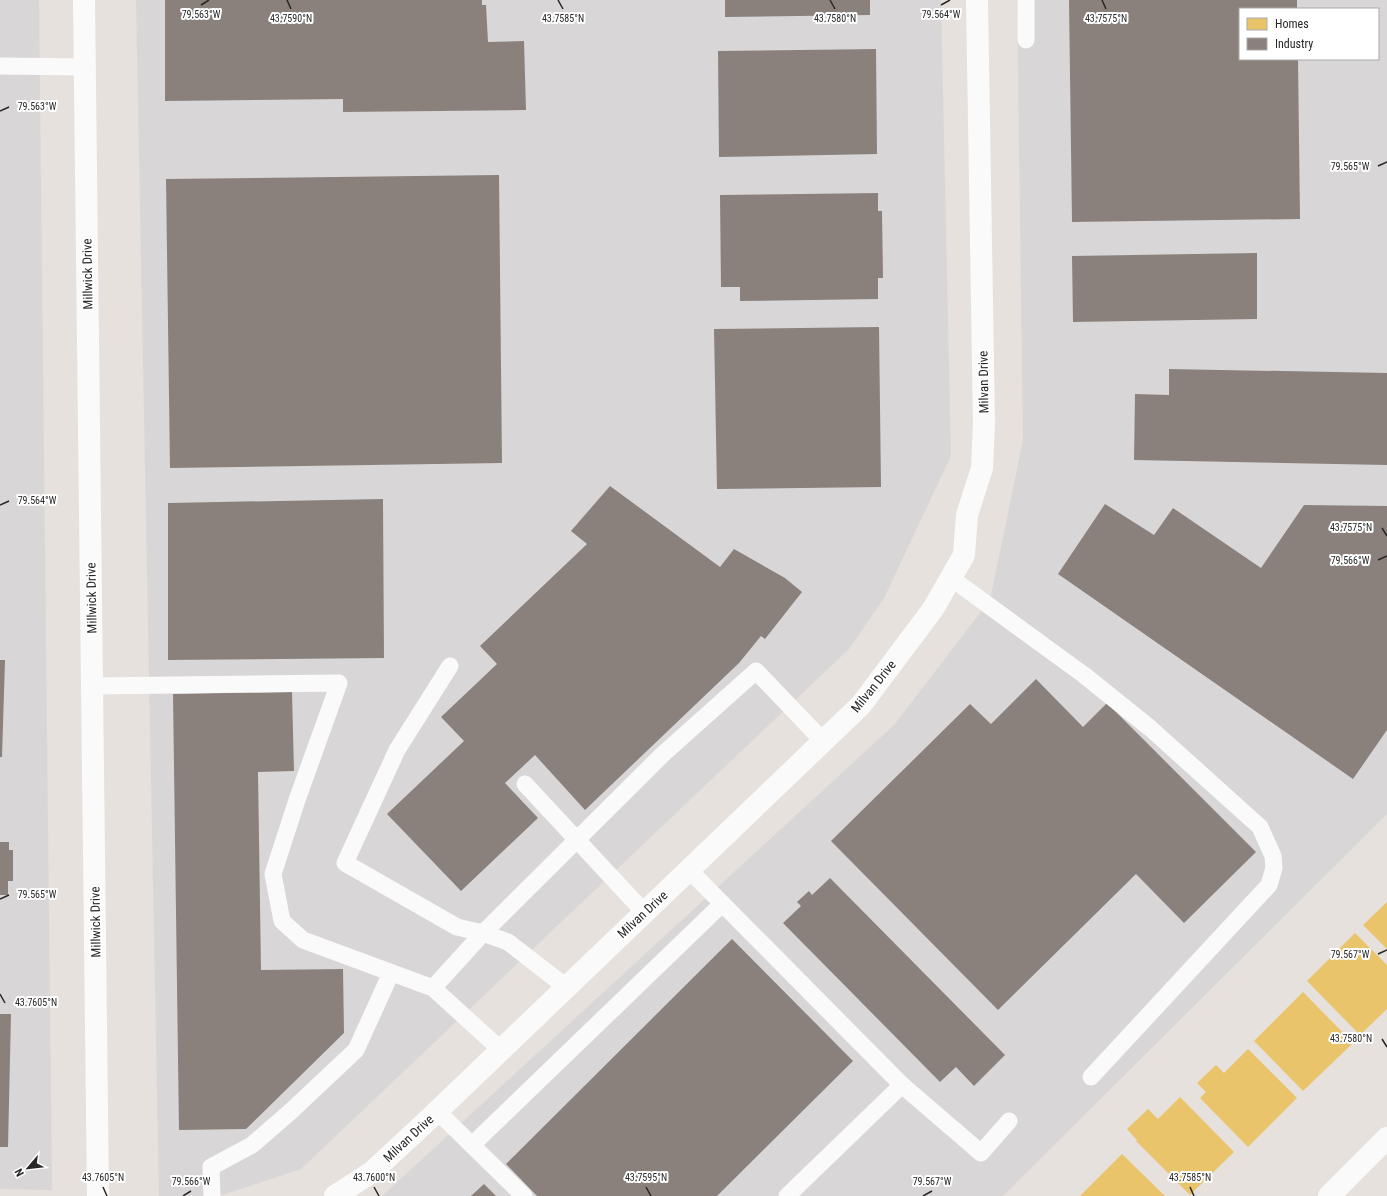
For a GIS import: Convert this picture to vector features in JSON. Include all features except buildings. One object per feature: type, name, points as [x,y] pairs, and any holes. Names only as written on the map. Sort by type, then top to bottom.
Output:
[{"type":"street","name":"Millwick Drive","points":[[84,0],[98,1196]]},
{"type":"street","name":"Milvan Drive","points":[[335,1196],[372,1172],[861,705],[933,609],[964,555],[967,514],[982,468],[984,424],[977,0]]},
{"type":"street","points":[[1329,1196],[1387,1138]]},
{"type":"lane","points":[[1026,0],[1026,40]]},
{"type":"lane","points":[[0,66],[84,67]]},
{"type":"lane","points":[[951,578],[1084,675],[1150,728],[1260,827],[1273,856],[1274,868],[1269,885],[1091,1077]]},
{"type":"lane","points":[[450,666],[397,750],[345,863],[457,927],[483,933],[508,942],[566,987]]},
{"type":"lane","points":[[433,988],[483,933],[662,755],[756,671],[822,741]]},
{"type":"lane","points":[[92,686],[339,683],[297,800],[273,874],[282,921],[303,940],[433,988],[500,1049]]},
{"type":"lane","points":[[524,784],[644,912]]},
{"type":"lane","points":[[689,870],[902,1085],[981,1153],[1009,1121]]},
{"type":"lane","points":[[472,1145],[722,904]]},
{"type":"lane","points":[[212,1196],[211,1167],[252,1145],[290,1112],[356,1050],[391,973]]},
{"type":"lane","points":[[787,1196],[902,1085]]},
{"type":"lane","points":[[437,1111],[524,1196]]},
{"type":"shaded area","points":[[0,0],[39,0],[52,1190],[0,1189]]},
{"type":"shaded area","points":[[136,0],[941,0],[951,456],[884,598],[849,649],[301,1169],[219,1196],[159,1196]]},
{"type":"shaded area","points":[[1017,0],[1387,0],[1387,814],[1003,1196],[382,1196],[894,725],[990,600],[1023,440]]}]
